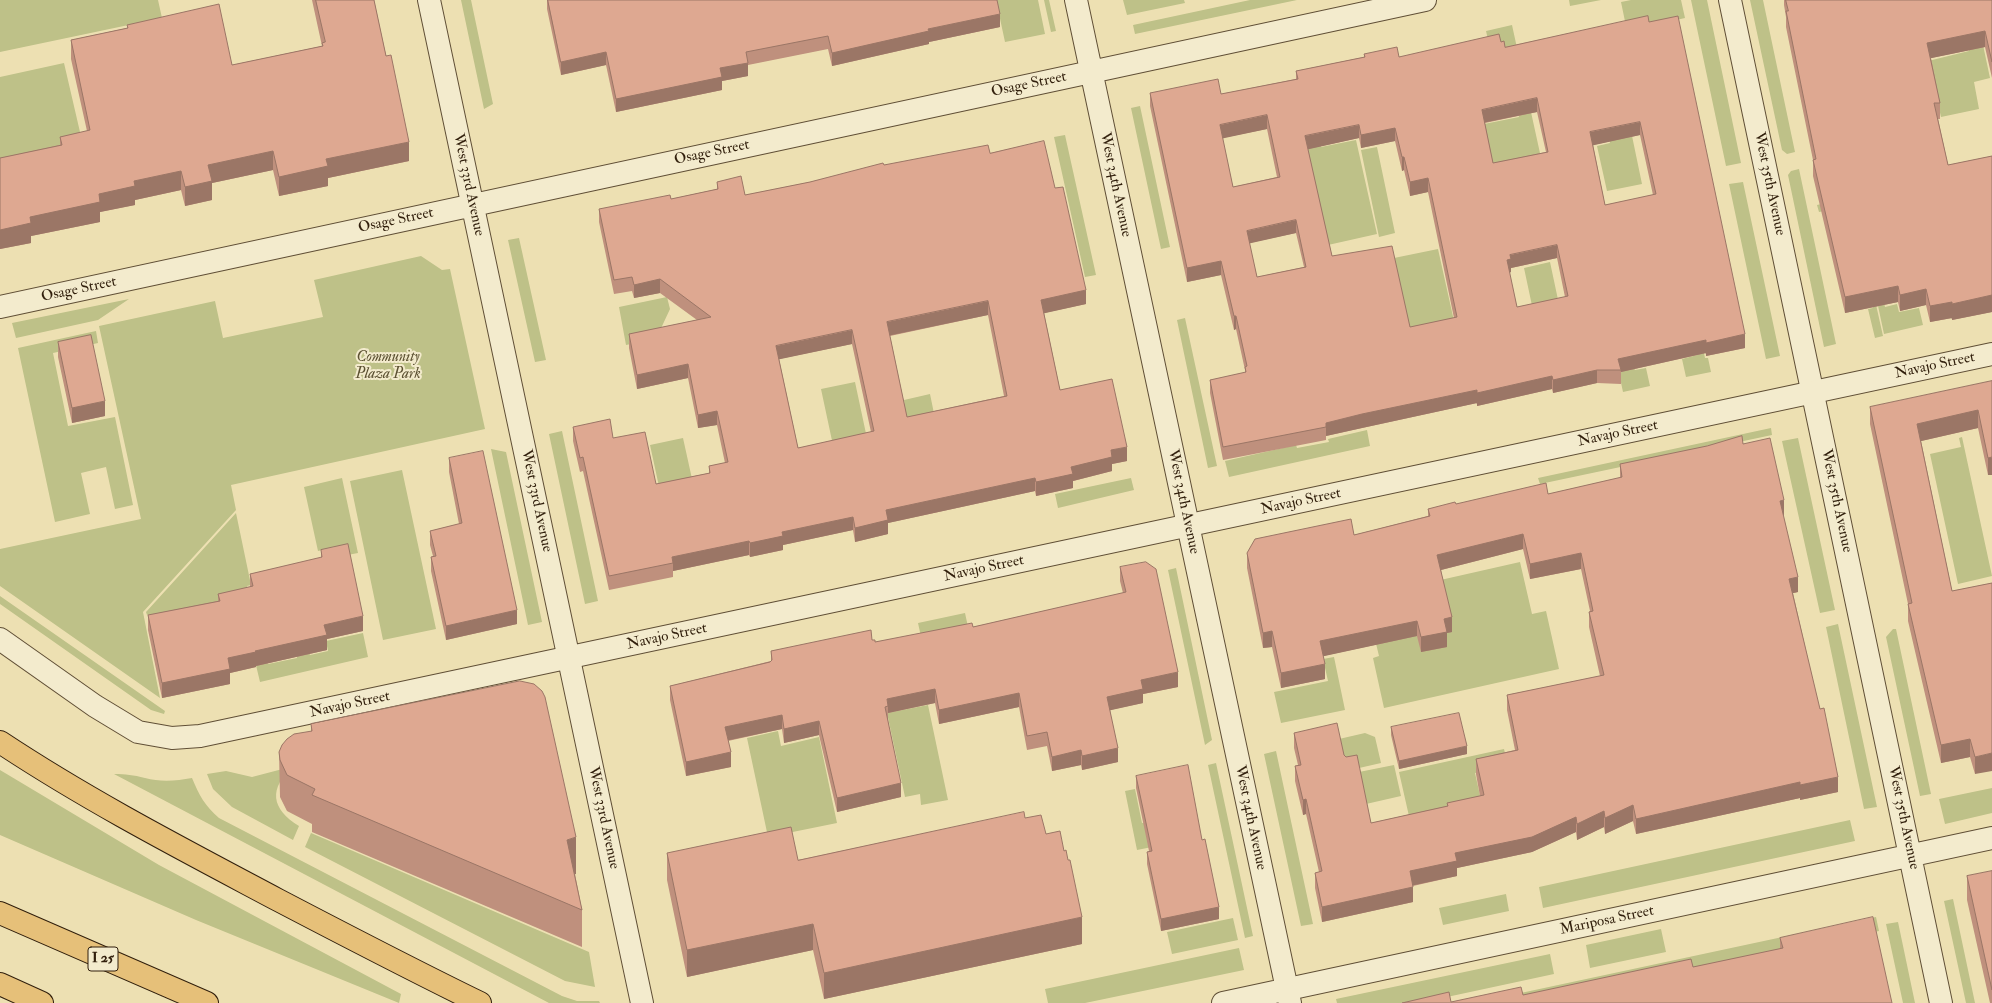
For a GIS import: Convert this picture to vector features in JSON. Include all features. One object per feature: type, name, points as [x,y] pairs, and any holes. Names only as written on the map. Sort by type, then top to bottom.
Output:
[{"type":"highway","points":[[0,742],[32,763],[204,862],[401,964],[480,1003]]},
{"type":"highway","name":"I 25","points":[[0,913],[207,1003]]},
{"type":"highway","points":[[0,984],[42,1003]]},
{"type":"street","name":"West 33rd Avenue","points":[[429,0],[642,1003]]},
{"type":"street","name":"West 34th Avenue","points":[[1076,0],[1288,996]]},
{"type":"street","name":"Osage Street","points":[[0,307],[1425,0]]},
{"type":"street","name":"West 35th Avenue","points":[[1730,0],[1941,1003]]},
{"type":"street","name":"Navajo Street","points":[[0,639],[95,706],[138,732],[172,738],[208,735],[1992,354]]},
{"type":"street","name":"Mariposa Street","points":[[1223,1003],[1288,996],[1992,838]]},
{"type":"green space","points":[[0,0],[158,0],[162,18],[0,52]]},
{"type":"green space","points":[[461,0],[471,0],[493,104],[484,109]]},
{"type":"green space","points":[[996,0],[1038,0],[1045,34],[1005,42]]},
{"type":"green space","points":[[1044,0],[1049,0],[1056,31],[1051,32]]},
{"type":"green space","points":[[1123,0],[1184,0],[1185,3],[1127,15]]},
{"type":"green space","points":[[1250,0],[1297,0],[1135,34],[1133,25]]},
{"type":"green space","points":[[1569,0],[1601,0],[1570,6]]},
{"type":"green space","points":[[1631,0],[1681,0],[1685,18],[1627,31],[1621,2]]},
{"type":"green space","points":[[1691,0],[1707,0],[1741,163],[1726,166]]},
{"type":"green space","points":[[1750,0],[1763,0],[1795,152],[1787,154],[1782,150]]},
{"type":"green space","points":[[1958,0],[1992,18],[1983,45],[1990,78],[1974,82],[1979,109],[1941,117],[1928,61],[1969,51]]},
{"type":"green space","points":[[1512,25],[1543,167],[1501,210],[1484,124],[1519,117],[1506,53],[1490,48],[1486,31]]},
{"type":"green space","points":[[64,63],[83,145],[0,181],[0,77]]},
{"type":"green space","points":[[1140,106],[1170,247],[1161,249],[1131,108]]},
{"type":"green space","points":[[1626,107],[1642,184],[1607,191],[1597,146],[1610,143],[1604,112]]},
{"type":"green space","points":[[1301,128],[1320,143],[1321,147],[1356,140],[1377,234],[1328,245]]},
{"type":"green space","points":[[1065,135],[1096,275],[1085,277],[1054,137]]},
{"type":"green space","points":[[1377,147],[1395,233],[1379,237],[1361,150]]},
{"type":"green space","points":[[1799,169],[1836,344],[1824,347],[1788,175],[1791,171]]},
{"type":"green space","points":[[1743,182],[1780,356],[1766,359],[1729,184]]},
{"type":"green space","points":[[1852,197],[1883,336],[1875,338],[1868,309],[1873,308],[1834,209],[1819,212],[1817,205]]},
{"type":"green space","points":[[519,238],[546,360],[535,362],[508,240]]},
{"type":"green space","points":[[1680,241],[1705,358],[1708,358],[1711,372],[1686,377],[1682,359],[1697,355]]},
{"type":"green space","points":[[1438,249],[1456,330],[1411,339],[1394,258]]},
{"type":"green space","name":"Community Plaza Park","points":[[421,256],[442,270],[450,269],[485,429],[231,485],[236,510],[143,612],[160,698],[0,586],[0,549],[141,519],[99,326],[215,301],[223,338],[323,317],[314,280]]},
{"type":"green space","points":[[1550,262],[1564,328],[1534,315],[1524,268]]},
{"type":"green space","points":[[1871,273],[1878,277],[1885,307],[1897,304],[1899,312],[1919,308],[1923,325],[1884,334]]},
{"type":"green space","points":[[667,297],[670,309],[656,339],[626,345],[619,307]]},
{"type":"green space","points":[[129,299],[98,320],[16,338],[12,323]]},
{"type":"green space","points":[[1185,318],[1217,466],[1208,468],[1177,320]]},
{"type":"green space","points":[[96,331],[98,343],[53,353],[68,426],[115,417],[133,505],[115,509],[106,467],[81,473],[90,514],[55,522],[18,348]]},
{"type":"green space","points":[[1613,345],[1631,358],[1635,370],[1646,368],[1650,386],[1623,392]]},
{"type":"green space","points":[[855,382],[868,443],[834,450],[821,389]]},
{"type":"green space","points":[[930,394],[938,433],[908,440],[901,408],[905,407],[904,400]]},
{"type":"green space","points":[[1771,428],[1772,435],[1540,484],[1538,478]]},
{"type":"green space","points":[[1367,430],[1370,446],[1229,477],[1225,461],[1296,445],[1297,448],[1329,442],[1328,439]]},
{"type":"green space","points":[[562,431],[598,601],[585,604],[549,434]]},
{"type":"green space","points":[[1962,437],[1992,576],[1958,584],[1930,454],[1961,447],[1959,438]]},
{"type":"green space","points":[[683,438],[696,497],[663,505],[650,445]]},
{"type":"green space","points":[[1798,438],[1835,610],[1820,613],[1782,441]]},
{"type":"green space","points":[[491,449],[506,452],[542,622],[528,625]]},
{"type":"green space","points":[[402,470],[436,629],[383,640],[350,481]]},
{"type":"green space","points":[[342,478],[358,553],[337,557],[335,547],[318,551],[304,487]]},
{"type":"green space","points":[[1131,478],[1134,490],[1058,508],[1055,494]]},
{"type":"green space","points":[[236,513],[251,585],[247,586],[250,599],[158,626],[155,614],[147,615],[146,612]]},
{"type":"green space","points":[[1520,562],[1532,614],[1546,611],[1559,669],[1384,708],[1373,658],[1379,656],[1373,631],[1436,581]]},
{"type":"green space","points":[[1176,568],[1212,740],[1205,745],[1168,570]]},
{"type":"green space","points":[[0,596],[165,711],[164,714],[151,710],[0,604]]},
{"type":"green space","points":[[965,613],[970,636],[923,646],[918,623]]},
{"type":"green space","points":[[1838,624],[1877,807],[1864,809],[1826,627]]},
{"type":"green space","points":[[1893,629],[1896,629],[1931,794],[1920,796],[1886,637]]},
{"type":"green space","points":[[363,633],[368,657],[260,682],[255,661],[266,658],[268,664],[297,658],[296,649],[307,645],[310,655],[328,651],[326,641]]},
{"type":"green space","points":[[1334,657],[1345,710],[1281,723],[1274,692],[1328,681],[1323,659]]},
{"type":"green space","points":[[928,705],[948,800],[921,805],[920,794],[905,797],[887,713]]},
{"type":"green space","points":[[778,731],[781,746],[819,737],[837,823],[768,837],[747,738]]},
{"type":"green space","points":[[1365,733],[1375,737],[1381,763],[1346,771],[1339,739]]},
{"type":"green space","points":[[1504,749],[1508,766],[1475,773],[1483,809],[1411,825],[1399,772]]},
{"type":"green space","points":[[1276,751],[1313,924],[1301,926],[1264,754]]},
{"type":"green space","points":[[1216,763],[1253,936],[1245,938],[1208,765]]},
{"type":"green space","points":[[1394,765],[1401,796],[1366,804],[1359,772]]},
{"type":"green space","points":[[294,766],[280,782],[276,798],[283,813],[299,826],[293,840],[232,807],[213,789],[207,774],[226,771],[252,777]]},
{"type":"green space","points":[[0,770],[159,865],[401,994],[399,1003],[196,920],[0,835]]},
{"type":"green space","points":[[114,774],[130,775],[162,781],[192,778],[203,800],[219,818],[562,996],[577,1001],[599,1001],[600,1003],[549,1003]]},
{"type":"green space","points":[[1992,788],[1992,813],[1945,824],[1939,799]]},
{"type":"green space","points":[[1135,789],[1142,823],[1156,820],[1162,845],[1137,850],[1125,791]]},
{"type":"green space","points":[[1850,820],[1855,841],[1543,908],[1539,887]]},
{"type":"green space","points":[[311,833],[589,952],[595,987],[565,981],[305,847]]},
{"type":"green space","points":[[1506,894],[1509,911],[1443,925],[1439,908]]},
{"type":"green space","points":[[1953,899],[1975,1003],[1966,1003],[1944,901]]},
{"type":"green space","points":[[1876,917],[1879,931],[1513,1003],[1474,1003]]},
{"type":"green space","points":[[1233,918],[1238,940],[1172,954],[1167,932]]},
{"type":"green space","points":[[1898,922],[1915,1003],[1903,1003],[1886,924]]},
{"type":"green space","points":[[1661,929],[1666,952],[1590,968],[1586,945]]},
{"type":"green space","points":[[1239,948],[1244,970],[1085,1003],[1048,1003],[1045,989]]},
{"type":"green space","points":[[1550,954],[1554,974],[1419,1003],[1337,1003],[1336,999]]},
{"type":"building","points":[[316,0],[374,0],[386,56],[391,55],[409,142],[326,159],[328,166],[279,177],[273,151],[208,165],[212,181],[185,187],[181,171],[134,181],[135,186],[99,194],[100,202],[30,217],[31,223],[0,230],[0,158],[62,145],[60,137],[90,130],[71,40],[128,28],[127,25],[219,4],[232,65],[323,46],[322,43],[325,42]]},
{"type":"building","points":[[548,0],[997,0],[1000,14],[928,29],[929,31],[832,53],[828,36],[746,52],[748,63],[720,68],[722,77],[616,99],[606,52],[561,62]]},
{"type":"building","points":[[1786,0],[1992,0],[1992,62],[1985,31],[1927,43],[1940,103],[1934,103],[1948,165],[1992,156],[1992,295],[1952,304],[1952,302],[1930,306],[1926,289],[1900,295],[1898,286],[1845,297],[1813,160],[1816,159],[1786,11],[1788,11]]},
{"type":"building","points":[[1648,16],[1649,22],[1678,16],[1745,334],[1706,343],[1706,340],[1618,359],[1621,370],[1597,370],[1553,380],[1552,376],[1477,393],[1477,390],[1362,414],[1326,423],[1326,427],[1223,447],[1210,380],[1246,372],[1245,367],[1247,366],[1236,316],[1234,316],[1221,261],[1187,268],[1150,93],[1218,79],[1221,94],[1298,79],[1296,71],[1365,57],[1364,54],[1397,47],[1399,57],[1499,34],[1501,42],[1504,41],[1505,47]],"holes":[[[1537,98],[1548,152],[1493,163],[1482,110]],[[1267,115],[1280,177],[1233,187],[1220,125]],[[1640,122],[1656,194],[1605,205],[1590,132]],[[1359,125],[1361,135],[1395,128],[1410,182],[1428,178],[1457,317],[1410,327],[1392,246],[1332,256],[1305,136]],[[1296,220],[1306,267],[1257,277],[1247,231]],[[1557,245],[1568,296],[1517,307],[1507,260],[1511,259],[1510,255]]]},
{"type":"building","points":[[1044,141],[1055,188],[1063,187],[1086,290],[1041,300],[1060,390],[1112,379],[1127,447],[1111,450],[1112,457],[1071,467],[1073,474],[1036,482],[1035,478],[886,510],[888,520],[855,528],[853,517],[782,532],[783,536],[750,543],[749,541],[672,557],[673,563],[609,576],[583,457],[580,458],[573,427],[610,419],[613,438],[645,432],[656,484],[710,473],[709,466],[728,462],[717,411],[698,415],[688,364],[637,375],[629,334],[711,317],[660,279],[634,285],[632,277],[614,280],[599,209],[670,195],[671,199],[718,189],[717,182],[741,176],[745,195],[810,182],[883,163],[884,165],[988,145],[990,153]],"holes":[[[988,301],[1007,396],[907,417],[887,322]],[[852,330],[874,431],[798,448],[776,346]]]},
{"type":"building","points":[[91,335],[105,401],[72,408],[58,342]]},
{"type":"building","points":[[1992,381],[1992,457],[1988,458],[1978,410],[1917,424],[1952,591],[1992,583],[1992,753],[1975,757],[1970,739],[1941,745],[1908,604],[1912,603],[1870,407]]},
{"type":"building","points":[[1742,436],[1743,444],[1770,438],[1784,500],[1780,501],[1798,577],[1789,579],[1820,709],[1824,708],[1838,777],[1800,785],[1800,782],[1636,819],[1633,805],[1605,818],[1604,811],[1577,824],[1576,817],[1532,837],[1455,853],[1457,861],[1410,871],[1413,887],[1322,907],[1315,873],[1322,871],[1306,799],[1303,800],[1295,766],[1301,765],[1294,733],[1337,723],[1344,755],[1346,757],[1357,755],[1371,823],[1448,806],[1447,803],[1484,795],[1476,759],[1518,750],[1507,695],[1604,675],[1589,612],[1593,611],[1581,553],[1530,564],[1523,534],[1437,555],[1452,617],[1444,619],[1447,632],[1421,637],[1417,621],[1320,641],[1325,664],[1281,673],[1272,631],[1263,633],[1247,553],[1255,539],[1351,519],[1354,535],[1430,516],[1428,509],[1546,483],[1548,494],[1622,477],[1620,464],[1707,446]]},
{"type":"building","points":[[483,451],[517,610],[446,626],[431,557],[436,556],[430,531],[462,523],[449,458]]},
{"type":"building","points":[[348,544],[363,616],[324,625],[327,635],[228,658],[230,669],[162,683],[148,615],[220,601],[218,594],[253,586],[250,574],[322,557],[321,550]]},
{"type":"building","points":[[1146,562],[1156,569],[1178,672],[1141,680],[1143,689],[1107,697],[1118,748],[1082,756],[1081,750],[1052,757],[1047,732],[1027,736],[1019,693],[939,710],[935,689],[887,699],[888,706],[885,707],[901,783],[837,798],[819,721],[784,729],[782,715],[725,727],[731,752],[686,762],[670,686],[770,662],[772,660],[771,651],[871,630],[872,640],[875,640],[875,642],[972,623],[973,627],[1126,592],[1120,567]]},
{"type":"building","points":[[520,681],[534,684],[542,691],[545,697],[576,837],[567,840],[582,910],[312,795],[315,789],[287,775],[280,760],[279,752],[287,739],[294,734],[312,731],[311,724]]},
{"type":"building","points":[[1459,713],[1467,746],[1399,761],[1391,727]]},
{"type":"building","points":[[1188,765],[1202,840],[1205,839],[1219,907],[1161,919],[1147,852],[1152,851],[1136,776]]},
{"type":"building","points":[[1024,812],[1025,818],[1041,815],[1046,834],[1060,831],[1064,851],[1066,850],[1068,860],[1070,860],[1082,917],[824,973],[813,924],[687,950],[667,853],[791,827],[798,860]]},
{"type":"building","points":[[1992,871],[1992,990],[1967,876]]},
{"type":"building","points":[[1873,917],[1892,1003],[1402,1003],[1449,992],[1451,1002],[1521,987],[1523,995],[1691,959],[1693,967],[1783,948],[1780,938]]}]
